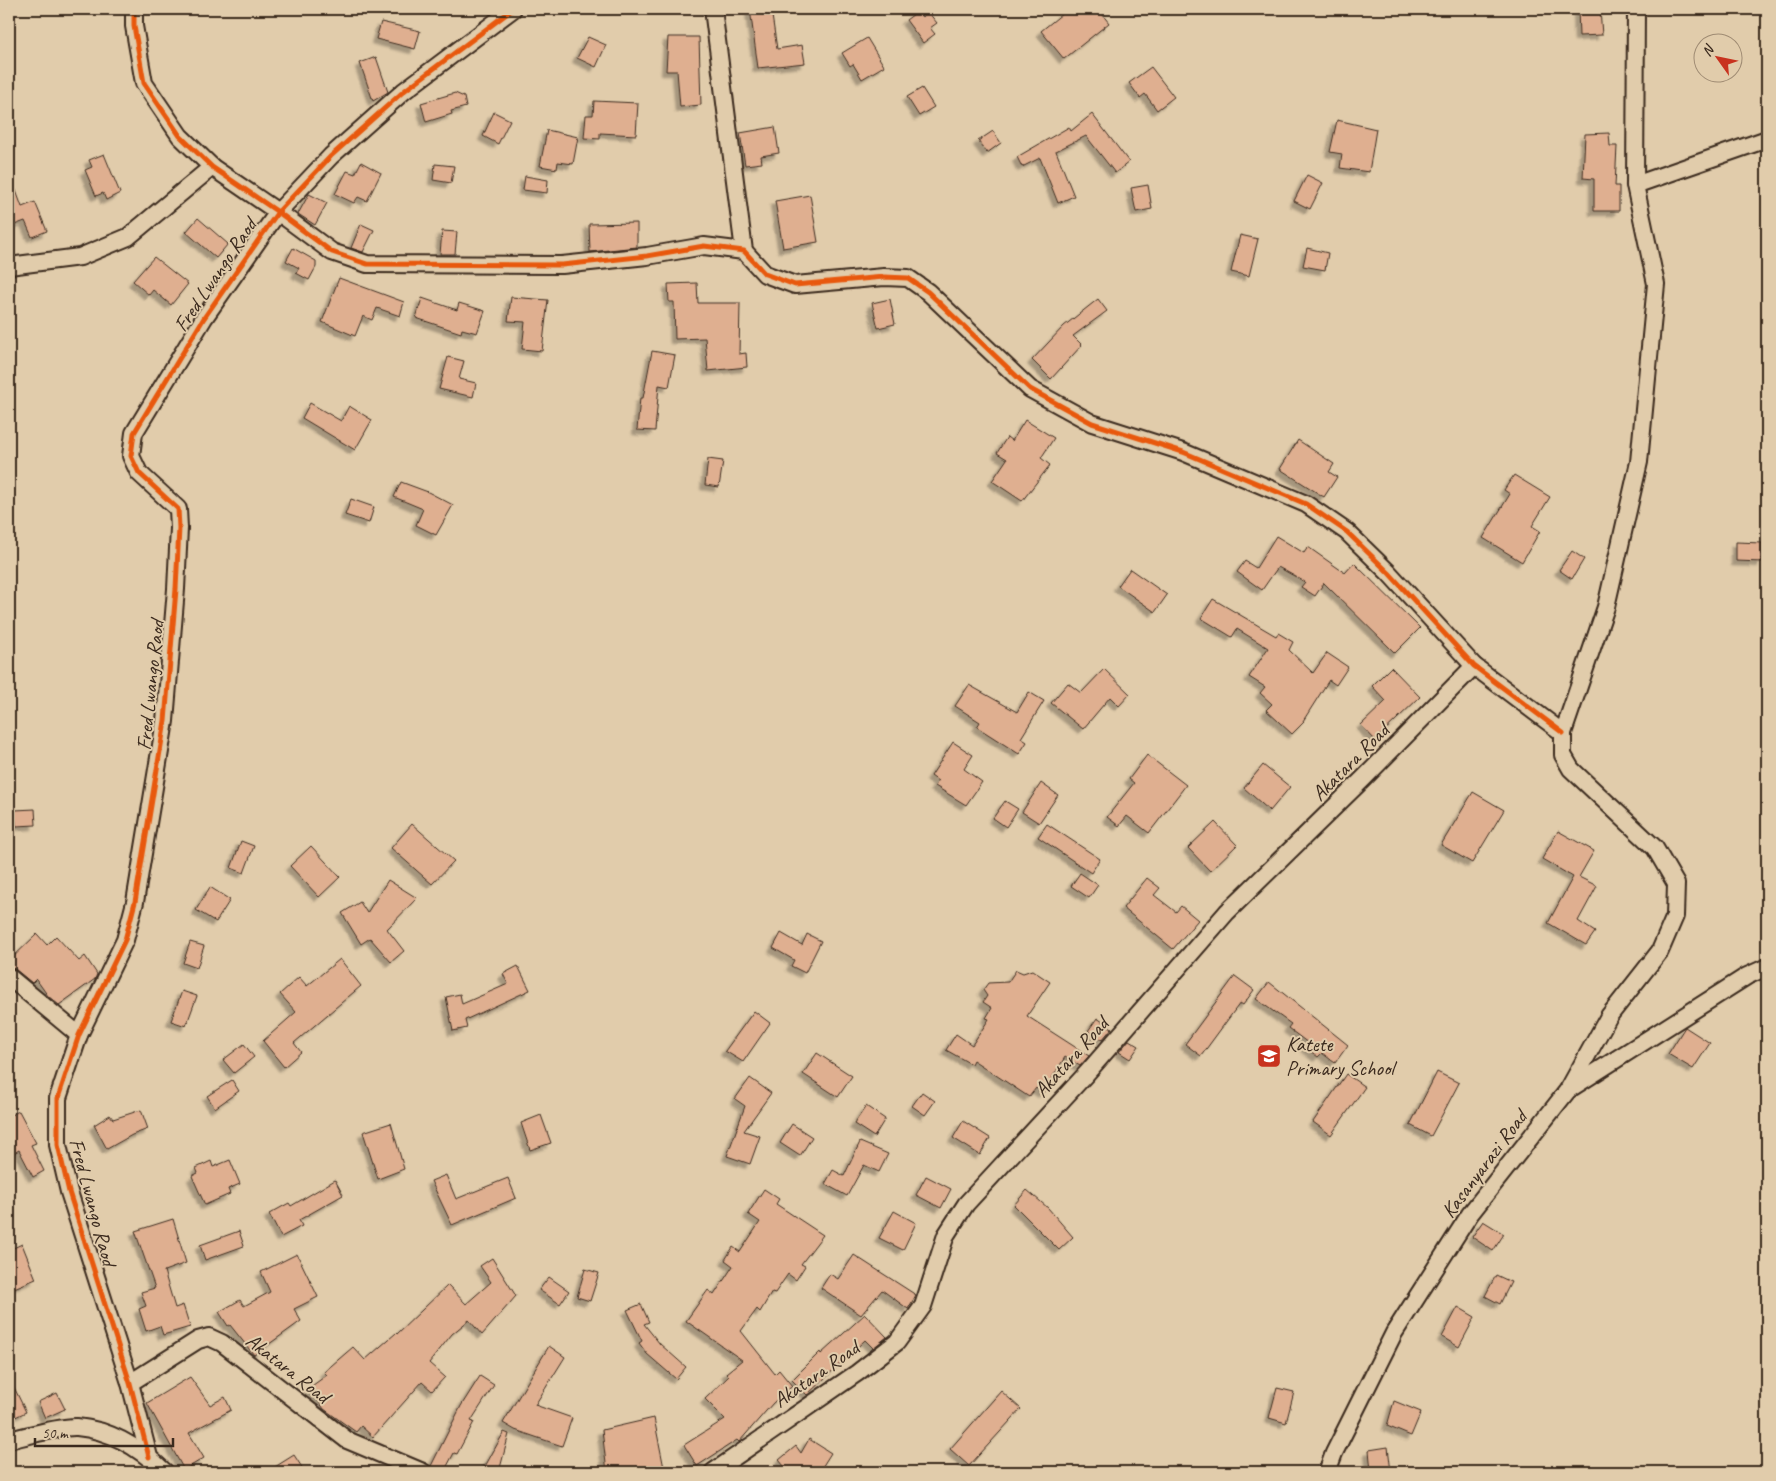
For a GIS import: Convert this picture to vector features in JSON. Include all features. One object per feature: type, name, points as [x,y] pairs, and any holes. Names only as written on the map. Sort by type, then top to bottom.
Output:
[{"type":"street","name":"Fred Lwango Raod","points":[[134,9],[134,26],[144,84],[180,136],[212,167],[278,212],[204,318],[134,433],[132,456],[139,473],[178,509],[177,572],[166,721],[135,902],[125,940],[78,1034],[58,1098],[58,1145],[69,1192],[130,1383],[149,1457]]},
{"type":"street","points":[[513,9],[404,91],[331,156],[278,212],[332,252],[367,264],[562,265],[648,256],[704,246],[744,251]]},
{"type":"street","points":[[713,9],[744,251],[765,274],[795,284],[884,277],[908,278],[928,292],[1030,389],[1092,424],[1183,452],[1306,504],[1340,528],[1389,573],[1474,666],[1563,732]]},
{"type":"street","points":[[1568,1090],[1609,1016],[1660,951],[1675,916],[1676,884],[1655,848],[1571,769],[1563,755],[1563,732],[1606,607],[1639,462],[1656,284],[1635,185],[1636,9]]},
{"type":"street","points":[[1635,185],[1767,139]]},
{"type":"street","points":[[9,266],[80,257],[128,237],[212,167]]},
{"type":"street","name":"Akatara Road","points":[[713,1472],[857,1373],[897,1342],[924,1306],[946,1235],[966,1204],[1086,1074],[1227,912],[1357,786],[1474,666]]},
{"type":"street","name":"Kasanyarazi Road","points":[[1327,1472],[1334,1453],[1394,1333],[1470,1214],[1568,1090],[1747,976],[1767,967]]},
{"type":"street","points":[[9,977],[78,1034]]},
{"type":"street","name":"Akatara Road","points":[[130,1383],[198,1340],[209,1337],[222,1343],[347,1440],[423,1472]]},
{"type":"street","points":[[9,1440],[76,1427],[114,1436],[149,1457],[165,1472]]},
{"type":"building","points":[[750,9],[771,9],[777,49],[802,45],[805,63],[758,68]]},
{"type":"building","points":[[1068,9],[1098,9],[1109,23],[1064,59],[1041,31]]},
{"type":"building","points":[[1578,9],[1600,9],[1602,35],[1579,36]]},
{"type":"building","points":[[918,11],[922,17],[928,12],[937,23],[930,28],[935,34],[923,43],[906,20]]},
{"type":"building","points":[[381,22],[420,31],[415,49],[376,39]]},
{"type":"building","points":[[588,37],[606,45],[596,67],[577,58]]},
{"type":"building","points":[[668,37],[699,37],[701,105],[680,107],[677,71],[666,71]]},
{"type":"building","points":[[867,38],[884,66],[862,79],[853,64],[850,66],[842,53]]},
{"type":"building","points":[[376,57],[388,92],[373,101],[360,63]]},
{"type":"building","points":[[1151,67],[1174,97],[1157,110],[1145,94],[1140,98],[1129,83]]},
{"type":"building","points":[[922,88],[934,107],[919,116],[907,97]]},
{"type":"building","points":[[455,93],[464,97],[466,107],[451,111],[452,114],[426,122],[421,103]]},
{"type":"building","points":[[594,101],[638,103],[636,135],[600,133],[600,139],[584,138],[586,115],[593,115]]},
{"type":"building","points":[[494,112],[510,120],[498,144],[483,136]]},
{"type":"building","points":[[1092,114],[1129,162],[1115,173],[1086,136],[1056,151],[1074,196],[1058,203],[1040,158],[1022,167],[1017,157],[1069,127],[1071,131]]},
{"type":"building","points":[[1337,120],[1376,129],[1369,172],[1340,168],[1342,154],[1330,152]]},
{"type":"building","points":[[775,127],[779,153],[761,156],[762,163],[745,165],[740,133]]},
{"type":"building","points":[[547,130],[578,137],[573,164],[558,162],[557,169],[540,166]]},
{"type":"building","points":[[993,131],[1001,143],[987,153],[978,141]]},
{"type":"building","points":[[1609,133],[1610,146],[1617,146],[1615,186],[1619,186],[1619,211],[1594,211],[1594,179],[1583,178],[1585,134]]},
{"type":"building","points":[[104,154],[120,193],[106,200],[103,193],[96,196],[85,170],[92,167],[89,160]]},
{"type":"building","points":[[361,162],[381,173],[367,201],[358,197],[354,203],[335,194],[347,171],[355,174]]},
{"type":"building","points":[[435,164],[454,166],[451,183],[433,180]]},
{"type":"building","points":[[1307,175],[1323,183],[1310,209],[1294,201]]},
{"type":"building","points":[[525,176],[548,180],[547,193],[523,190]]},
{"type":"building","points":[[9,177],[11,177],[22,207],[35,202],[47,231],[32,237],[25,221],[9,227]]},
{"type":"building","points":[[1148,185],[1152,209],[1136,212],[1131,188]]},
{"type":"building","points":[[309,194],[327,203],[315,225],[298,214]]},
{"type":"building","points":[[810,195],[818,242],[783,248],[775,201]]},
{"type":"building","points":[[198,218],[228,244],[216,258],[186,232]]},
{"type":"building","points":[[637,223],[637,247],[590,252],[589,224]]},
{"type":"building","points":[[361,224],[374,230],[363,252],[351,248]]},
{"type":"building","points":[[442,231],[457,232],[455,254],[440,254]]},
{"type":"building","points":[[1240,235],[1258,239],[1249,276],[1231,272]]},
{"type":"building","points":[[293,248],[316,261],[316,267],[309,280],[296,273],[299,268],[286,261]]},
{"type":"building","points":[[1307,248],[1328,253],[1325,270],[1303,266]]},
{"type":"building","points":[[154,257],[188,284],[171,305],[153,290],[149,295],[133,281]]},
{"type":"building","points":[[339,278],[404,302],[400,316],[377,308],[372,320],[363,316],[355,336],[322,322]]},
{"type":"building","points":[[697,283],[698,303],[740,303],[739,354],[746,353],[747,367],[708,371],[705,338],[675,339],[674,302],[669,302],[668,284]]},
{"type":"building","points":[[511,297],[548,300],[542,351],[522,349],[525,322],[508,321]]},
{"type":"building","points":[[422,298],[457,310],[459,303],[485,311],[477,333],[462,329],[461,333],[416,318]]},
{"type":"building","points":[[890,299],[895,324],[878,328],[872,303]]},
{"type":"building","points":[[1098,299],[1107,311],[1073,336],[1082,345],[1051,379],[1032,360],[1064,326]]},
{"type":"building","points":[[652,351],[675,355],[669,387],[659,385],[655,431],[637,430],[640,398],[643,398]]},
{"type":"building","points":[[448,357],[464,361],[459,379],[476,383],[473,397],[439,389]]},
{"type":"building","points":[[310,403],[341,421],[349,406],[372,420],[355,450],[302,418]]},
{"type":"building","points":[[1025,420],[1054,438],[1041,458],[1050,465],[1022,501],[992,481],[1007,459],[997,453],[1007,437],[1012,441]]},
{"type":"building","points":[[1298,440],[1334,464],[1329,472],[1337,477],[1324,497],[1280,469]]},
{"type":"building","points":[[708,459],[723,461],[719,487],[705,485]]},
{"type":"building","points":[[1514,475],[1550,497],[1532,526],[1540,531],[1522,562],[1483,538],[1510,494],[1504,490]]},
{"type":"building","points":[[401,482],[428,492],[453,505],[436,535],[416,525],[423,509],[394,497]]},
{"type":"building","points":[[351,499],[374,507],[369,523],[345,515]]},
{"type":"building","points":[[1276,536],[1304,553],[1308,547],[1345,573],[1354,563],[1420,628],[1395,653],[1324,583],[1315,596],[1301,587],[1305,582],[1278,567],[1262,590],[1237,572],[1245,561],[1256,568]]},
{"type":"building","points":[[1736,542],[1762,543],[1762,562],[1736,561]]},
{"type":"building","points":[[1572,551],[1584,559],[1572,579],[1559,570]]},
{"type":"building","points":[[1130,569],[1167,595],[1155,612],[1118,586]]},
{"type":"building","points":[[1213,599],[1276,636],[1278,633],[1293,642],[1289,650],[1313,673],[1327,653],[1348,667],[1336,685],[1329,680],[1304,722],[1292,734],[1266,710],[1272,704],[1260,693],[1265,687],[1249,677],[1268,648],[1237,629],[1232,637],[1201,618]]},
{"type":"building","points":[[1391,667],[1420,697],[1375,740],[1361,725],[1386,701],[1372,686]]},
{"type":"building","points":[[1104,669],[1130,694],[1119,706],[1110,697],[1083,729],[1051,703],[1068,683],[1081,693]]},
{"type":"building","points":[[969,685],[1017,712],[1029,692],[1044,701],[1021,738],[1027,742],[1019,754],[977,727],[980,722],[955,706]]},
{"type":"building","points":[[953,742],[973,755],[964,769],[982,782],[966,805],[935,786],[938,781],[931,776]]},
{"type":"building","points":[[1147,755],[1186,785],[1149,833],[1127,816],[1119,826],[1107,817],[1134,783],[1129,779]]},
{"type":"building","points":[[1263,765],[1290,787],[1270,811],[1244,788]]},
{"type":"building","points":[[1041,783],[1058,795],[1039,823],[1022,812]]},
{"type":"building","points":[[1473,792],[1504,810],[1472,863],[1441,845]]},
{"type":"building","points":[[1005,801],[1018,809],[1006,827],[993,818]]},
{"type":"building","points":[[35,809],[36,825],[16,826],[15,810]]},
{"type":"building","points":[[1215,822],[1237,845],[1210,871],[1188,848]]},
{"type":"building","points":[[412,824],[454,861],[432,884],[391,848]]},
{"type":"building","points":[[1047,824],[1100,859],[1091,873],[1038,837]]},
{"type":"building","points":[[1558,831],[1594,851],[1579,877],[1597,886],[1578,921],[1595,932],[1586,945],[1548,923],[1573,877],[1542,859]]},
{"type":"building","points":[[241,841],[254,846],[244,873],[231,868]]},
{"type":"building","points":[[311,846],[340,877],[319,897],[290,866]]},
{"type":"building","points":[[1080,873],[1098,885],[1089,898],[1071,886]]},
{"type":"building","points":[[1147,878],[1160,888],[1154,895],[1176,912],[1181,906],[1198,920],[1173,949],[1123,908]]},
{"type":"building","points":[[388,880],[417,898],[387,929],[404,951],[391,962],[370,938],[361,944],[342,913],[360,902],[367,913]]},
{"type":"building","points":[[210,887],[230,900],[216,922],[196,910]]},
{"type":"building","points":[[781,933],[802,945],[807,934],[821,941],[805,973],[791,966],[794,960],[773,948]]},
{"type":"building","points":[[37,934],[47,945],[56,936],[79,961],[85,956],[97,974],[95,979],[59,1005],[48,996],[36,979],[32,983],[15,969],[9,967],[9,961]]},
{"type":"building","points":[[190,942],[204,946],[197,968],[183,963]]},
{"type":"building","points":[[340,959],[361,986],[294,1043],[301,1052],[284,1067],[263,1041],[296,1012],[280,994],[299,977],[307,986]]},
{"type":"building","points":[[518,966],[530,990],[465,1020],[467,1028],[453,1031],[446,997],[460,994],[462,1004],[508,984],[503,974]]},
{"type":"building","points":[[1016,970],[1023,973],[1032,970],[1050,982],[1027,1016],[1089,1056],[1080,1066],[1065,1057],[1043,1093],[1036,1088],[1029,1097],[973,1060],[971,1064],[946,1050],[956,1034],[972,1045],[989,1019],[986,1018],[992,1008],[983,1002],[987,996],[983,990],[988,983],[1008,982]]},
{"type":"building","points":[[1235,976],[1254,990],[1243,1005],[1240,1003],[1201,1056],[1185,1044]]},
{"type":"building","points":[[1269,982],[1348,1045],[1335,1063],[1322,1053],[1318,1057],[1305,1047],[1308,1043],[1288,1028],[1291,1024],[1256,999]]},
{"type":"building","points":[[182,991],[197,996],[186,1026],[171,1021]]},
{"type":"building","points":[[754,1011],[770,1023],[743,1062],[725,1051]]},
{"type":"building","points":[[1097,1018],[1112,1028],[1102,1040],[1088,1031]]},
{"type":"building","points":[[1685,1027],[1710,1043],[1693,1069],[1668,1054]]},
{"type":"building","points":[[1129,1040],[1139,1046],[1130,1059],[1119,1052]]},
{"type":"building","points":[[244,1044],[254,1057],[234,1073],[223,1060]]},
{"type":"building","points":[[817,1053],[852,1076],[838,1097],[803,1074]]},
{"type":"building","points":[[1437,1072],[1459,1083],[1431,1136],[1410,1125]]},
{"type":"building","points":[[1346,1074],[1365,1087],[1331,1135],[1313,1122]]},
{"type":"building","points":[[750,1078],[771,1093],[744,1131],[760,1136],[750,1164],[727,1156],[745,1106],[735,1099]]},
{"type":"building","points":[[232,1080],[239,1091],[215,1108],[207,1096]]},
{"type":"building","points":[[922,1092],[935,1101],[925,1115],[912,1106]]},
{"type":"building","points":[[866,1106],[885,1119],[874,1137],[854,1124]]},
{"type":"building","points":[[141,1110],[148,1129],[132,1135],[107,1149],[94,1125],[110,1115],[113,1119]]},
{"type":"building","points":[[19,1111],[36,1143],[31,1145],[44,1171],[33,1177],[19,1150],[9,1156],[9,1116]]},
{"type":"building","points":[[541,1115],[551,1143],[530,1150],[521,1123]]},
{"type":"building","points":[[963,1121],[990,1138],[980,1155],[953,1138]]},
{"type":"building","points":[[391,1123],[404,1169],[378,1179],[363,1132]]},
{"type":"building","points":[[792,1124],[812,1137],[800,1156],[780,1143]]},
{"type":"building","points":[[860,1142],[888,1154],[879,1172],[864,1165],[847,1196],[825,1184],[833,1170],[844,1176]]},
{"type":"building","points":[[230,1160],[240,1184],[228,1189],[230,1194],[205,1205],[192,1176],[198,1173],[196,1168],[211,1161],[213,1167]]},
{"type":"building","points":[[446,1175],[456,1199],[508,1178],[516,1198],[452,1225],[431,1181]]},
{"type":"building","points":[[926,1176],[951,1189],[941,1208],[916,1195]]},
{"type":"building","points":[[335,1180],[343,1195],[299,1220],[302,1226],[281,1237],[269,1214],[289,1203],[291,1206]]},
{"type":"building","points":[[764,1189],[779,1199],[776,1204],[823,1235],[801,1264],[805,1266],[796,1280],[788,1274],[775,1293],[772,1292],[760,1312],[757,1309],[741,1331],[775,1374],[779,1370],[792,1386],[773,1403],[739,1442],[737,1440],[697,1466],[684,1445],[725,1419],[705,1399],[729,1376],[726,1373],[742,1360],[686,1321],[708,1290],[714,1295],[733,1266],[725,1260],[733,1247],[740,1252],[760,1222],[748,1214]]},
{"type":"building","points":[[1027,1190],[1048,1208],[1073,1237],[1059,1250],[1014,1205]]},
{"type":"building","points":[[894,1211],[916,1223],[903,1250],[879,1238]]},
{"type":"building","points":[[173,1219],[186,1263],[164,1271],[175,1308],[183,1305],[190,1327],[163,1335],[160,1326],[146,1331],[139,1309],[146,1306],[141,1292],[155,1288],[135,1231]]},
{"type":"building","points":[[1483,1221],[1504,1234],[1493,1251],[1472,1237]]},
{"type":"building","points":[[239,1231],[244,1246],[205,1260],[200,1245]]},
{"type":"building","points":[[22,1244],[36,1279],[14,1288],[9,1274],[9,1250]]},
{"type":"building","points":[[297,1254],[318,1297],[294,1309],[301,1321],[254,1355],[230,1325],[228,1326],[219,1312],[240,1300],[244,1306],[270,1292],[261,1272]]},
{"type":"building","points":[[854,1255],[916,1295],[908,1309],[882,1290],[861,1315],[821,1288],[830,1274],[838,1279]]},
{"type":"building","points":[[492,1258],[516,1296],[482,1335],[469,1320],[452,1334],[429,1363],[445,1377],[432,1391],[422,1382],[373,1437],[361,1426],[356,1432],[324,1409],[309,1388],[327,1375],[324,1372],[353,1347],[365,1360],[397,1334],[448,1285],[466,1304],[491,1282],[480,1266]]},
{"type":"building","points":[[585,1269],[599,1273],[590,1301],[577,1297]]},
{"type":"building","points":[[1496,1275],[1511,1282],[1500,1304],[1485,1296]]},
{"type":"building","points":[[549,1277],[569,1291],[560,1304],[539,1290]]},
{"type":"building","points":[[641,1304],[649,1322],[644,1324],[660,1344],[686,1367],[676,1379],[647,1354],[639,1343],[642,1341],[627,1310]]},
{"type":"building","points":[[1458,1307],[1475,1317],[1459,1347],[1442,1337]]},
{"type":"building","points":[[865,1314],[887,1337],[873,1348],[865,1340],[807,1395],[792,1380],[820,1352],[821,1354]]},
{"type":"building","points":[[549,1346],[565,1357],[535,1405],[572,1418],[562,1446],[515,1430],[503,1423]]},
{"type":"building","points":[[480,1376],[494,1385],[471,1421],[474,1422],[457,1454],[454,1453],[444,1472],[439,1472],[431,1466],[461,1406]]},
{"type":"building","points":[[9,1377],[26,1412],[9,1420]]},
{"type":"building","points":[[190,1377],[210,1405],[225,1397],[231,1410],[189,1433],[204,1458],[184,1470],[147,1403]]},
{"type":"building","points":[[1277,1388],[1294,1392],[1286,1423],[1269,1418]]},
{"type":"building","points":[[1001,1391],[1021,1409],[969,1466],[950,1449]]},
{"type":"building","points":[[57,1393],[65,1409],[45,1418],[38,1402]]},
{"type":"building","points":[[1394,1401],[1421,1412],[1411,1436],[1387,1426]]},
{"type":"building","points":[[654,1418],[664,1468],[642,1472],[607,1472],[602,1430]]},
{"type":"building","points":[[504,1432],[509,1434],[499,1472],[482,1472]]},
{"type":"building","points":[[809,1439],[831,1453],[819,1472],[789,1472],[779,1460],[796,1446],[801,1453]]},
{"type":"building","points":[[1388,1447],[1391,1472],[1371,1472],[1369,1450]]},
{"type":"building","points":[[294,1455],[305,1472],[267,1472]]},
{"type":"cycle path","points":[[134,9],[134,26],[144,83],[180,136],[212,167],[278,212],[204,318],[134,433],[131,456],[139,473],[178,509],[176,589],[165,721],[135,902],[125,940],[79,1035],[58,1098],[58,1145],[69,1192],[130,1383],[149,1457]]},
{"type":"cycle path","points":[[513,9],[404,91],[331,156],[278,212],[332,252],[367,264],[562,265],[647,256],[704,246],[744,251],[765,274],[795,285],[884,277],[908,278],[928,292],[1030,389],[1092,423],[1183,452],[1306,504],[1347,532],[1389,573],[1474,666],[1563,733]]},
{"type":"place","name":"Katete Primary School","points":[[1269,1056]]}]
